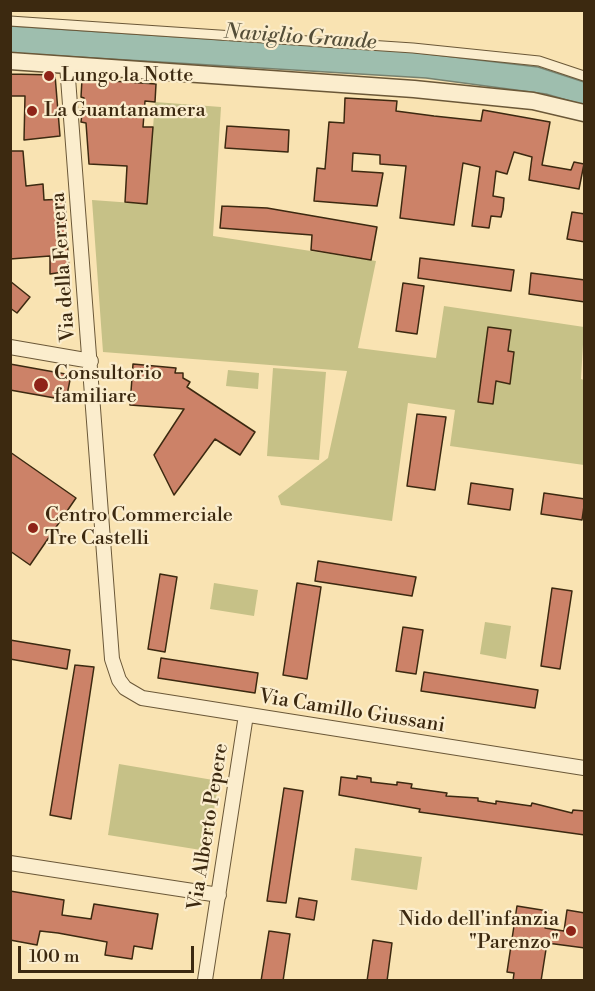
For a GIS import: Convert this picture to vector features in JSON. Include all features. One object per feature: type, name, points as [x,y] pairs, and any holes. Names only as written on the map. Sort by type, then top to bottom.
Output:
[{"type":"street","points":[[10,21],[413,48],[539,61],[585,76]]},
{"type":"street","points":[[10,61],[414,89],[533,101],[585,113]]},
{"type":"street","name":"Via della Ferrera","points":[[67,65],[112,659],[119,680]]},
{"type":"street","points":[[10,347],[91,361]]},
{"type":"street","name":"Via Camillo Giussani","points":[[119,680],[125,688],[142,698],[585,768]]},
{"type":"street","name":"Via Alberto Pepere","points":[[205,981],[246,714]]},
{"type":"street","points":[[10,863],[219,895]]},
{"type":"shaded area","points":[[10,26],[411,52],[538,67],[584,82],[584,105],[546,94],[426,78],[11,53]]},
{"type":"shaded area","points":[[155,102],[221,107],[213,236],[376,261],[358,348],[436,358],[444,306],[584,327],[581,379],[584,380],[584,465],[450,446],[455,410],[408,403],[392,521],[281,505],[278,496],[328,458],[347,371],[103,352],[92,200],[147,204]]},
{"type":"shaded area","points":[[273,368],[326,372],[319,460],[267,456]]},
{"type":"shaded area","points":[[228,370],[259,373],[258,389],[226,386]]},
{"type":"shaded area","points":[[214,583],[258,590],[254,616],[210,609]]},
{"type":"shaded area","points":[[485,622],[511,626],[506,659],[480,654]]},
{"type":"shaded area","points":[[119,764],[219,781],[207,851],[108,835]]},
{"type":"shaded area","points":[[355,848],[422,857],[417,890],[351,880]]},
{"type":"building","points":[[10,74],[55,75],[60,136],[24,140],[25,96],[11,96]]},
{"type":"building","points":[[82,79],[156,84],[155,102],[145,101],[143,127],[153,127],[147,204],[125,202],[127,166],[89,164],[86,123],[81,122],[84,98],[81,97]]},
{"type":"building","points":[[345,98],[397,101],[396,111],[434,116],[481,121],[483,110],[550,122],[542,165],[571,170],[574,162],[584,164],[579,189],[529,180],[532,157],[514,152],[507,174],[496,171],[493,196],[504,198],[503,209],[501,217],[491,216],[489,228],[472,226],[480,167],[463,163],[454,225],[400,218],[406,166],[380,164],[380,155],[353,153],[352,171],[383,173],[377,206],[314,201],[317,168],[325,169],[329,122],[344,123]]},
{"type":"building","points":[[227,126],[289,130],[288,152],[225,148]]},
{"type":"building","points":[[10,151],[23,151],[26,186],[43,184],[44,200],[65,199],[69,271],[50,274],[50,256],[10,259]]},
{"type":"building","points":[[222,206],[267,208],[377,227],[371,260],[311,250],[312,235],[220,228]]},
{"type":"building","points":[[572,212],[585,214],[585,242],[567,239]]},
{"type":"building","points":[[420,258],[514,270],[511,291],[418,278]]},
{"type":"building","points":[[531,273],[585,280],[585,302],[529,294]]},
{"type":"building","points":[[10,281],[30,297],[17,313],[10,308]]},
{"type":"building","points":[[403,283],[424,286],[417,334],[396,331]]},
{"type":"building","points":[[488,327],[511,330],[508,351],[514,352],[510,384],[496,381],[493,404],[478,402]]},
{"type":"building","points":[[10,364],[71,375],[66,400],[10,390]]},
{"type":"building","points":[[133,364],[176,368],[175,373],[183,373],[183,378],[190,382],[187,387],[255,432],[240,455],[215,439],[174,495],[154,455],[184,409],[130,405]]},
{"type":"building","points":[[417,414],[446,417],[435,490],[407,486]]},
{"type":"building","name":"Centro Commerciale Tre Castelli","points":[[10,452],[76,498],[30,565],[10,551]]},
{"type":"building","points":[[471,483],[513,489],[510,510],[468,504]]},
{"type":"building","points":[[544,493],[585,499],[582,520],[541,514]]},
{"type":"building","points":[[318,561],[416,577],[412,596],[315,581]]},
{"type":"building","points":[[160,574],[177,577],[165,652],[148,649]]},
{"type":"building","points":[[297,583],[321,587],[307,679],[283,675]]},
{"type":"building","points":[[552,588],[572,591],[560,669],[541,666]]},
{"type":"building","points":[[403,627],[423,630],[416,674],[396,671]]},
{"type":"building","points":[[10,640],[70,650],[67,669],[10,659]]},
{"type":"building","points":[[161,658],[258,673],[255,693],[158,678]]},
{"type":"building","points":[[75,665],[94,667],[71,819],[50,815]]},
{"type":"building","points":[[424,672],[538,690],[535,708],[421,691]]},
{"type":"building","points":[[357,776],[371,778],[371,782],[412,784],[411,788],[447,793],[446,796],[478,798],[478,801],[496,804],[496,801],[531,806],[532,803],[572,813],[573,810],[585,811],[585,835],[419,812],[420,809],[339,795],[341,777],[357,779]]},
{"type":"building","points":[[284,788],[303,791],[286,903],[267,901]]},
{"type":"building","points":[[10,891],[64,900],[62,915],[91,919],[94,904],[158,914],[152,949],[134,946],[132,959],[105,955],[107,942],[58,933],[40,931],[37,945],[10,940]]},
{"type":"building","points":[[299,898],[317,901],[314,920],[296,917]]},
{"type":"building","points":[[517,906],[548,911],[545,928],[564,931],[567,910],[585,913],[585,948],[547,943],[541,981],[513,981],[514,973],[507,972]]},
{"type":"building","points":[[269,931],[290,934],[283,981],[261,981]]},
{"type":"building","points":[[373,940],[392,943],[387,981],[367,981]]},
{"type":"place","name":"Lungo la Notte","points":[[49,76]]},
{"type":"place","name":"La Guantanamera","points":[[32,111]]},
{"type":"place","name":"Consultorio familiare","points":[[41,385]]},
{"type":"place","name":"Centro Commerciale Tre Castelli","points":[[33,528]]},
{"type":"place","name":"Nido dell'infanzia \"Parenzo\"","points":[[571,931]]},
{"type":"water label","name":"Naviglio Grande","points":[[300,38]]}]
